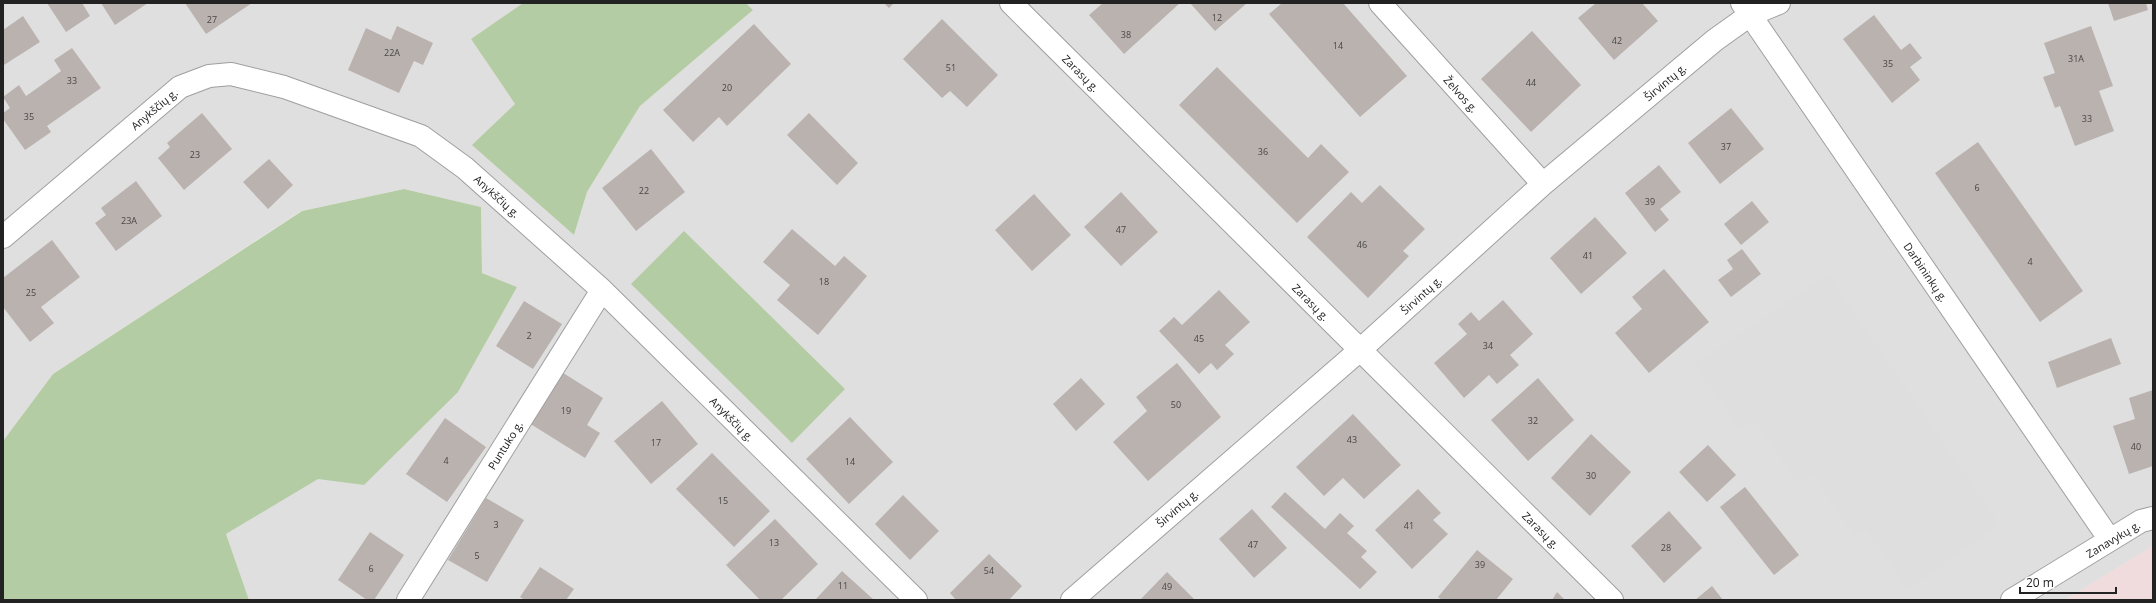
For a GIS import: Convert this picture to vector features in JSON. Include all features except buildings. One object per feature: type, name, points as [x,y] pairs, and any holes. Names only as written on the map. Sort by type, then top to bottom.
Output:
[{"type":"street","name":"Zarasų g.","points":[[1011,3],[1612,600]]},
{"type":"street","name":"Želvos g.","points":[[1380,3],[1543,184]]},
{"type":"street","name":"Širvintų g.","points":[[1072,600],[1360,350],[1543,184],[1715,40],[1746,9],[1779,3]]},
{"type":"street","name":"Darbininkų g.","points":[[1746,9],[2110,540]]},
{"type":"street","name":"Anykščių g.","points":[[3,237],[180,87],[209,76],[231,74],[284,87],[421,136],[465,168],[602,290],[916,600]]},
{"type":"street","name":"Puntuko g.","points":[[408,600],[602,290]]},
{"type":"street","name":"Zanavykų g.","points":[[2012,600],[2141,521],[2153,518]]},
{"type":"shaded area","points":[[3,3],[523,3],[471,39],[515,104],[574,235],[587,192],[640,106],[753,10],[746,3],[2153,3],[2153,546],[2065,600],[249,600],[226,534],[318,478],[364,485],[517,287],[482,273],[481,207],[404,189],[301,211],[53,374],[3,441]]},
{"type":"shaded area","points":[[1828,274],[2000,525],[1907,589],[1866,529],[1855,537],[1812,473],[1798,483],[1754,420],[1740,430],[1695,365]]},
{"type":"shaded area","points":[[2153,546],[2153,600],[2065,600]]},
{"type":"green space","points":[[523,3],[746,3],[753,10],[640,106],[587,192],[574,235],[472,145],[515,104],[471,39]]},
{"type":"green space","points":[[404,189],[481,207],[482,273],[517,287],[458,392],[364,485],[318,479],[226,534],[249,600],[3,600],[3,441],[53,374],[302,211]]},
{"type":"green space","points":[[684,231],[845,389],[792,443],[631,284]]}]
